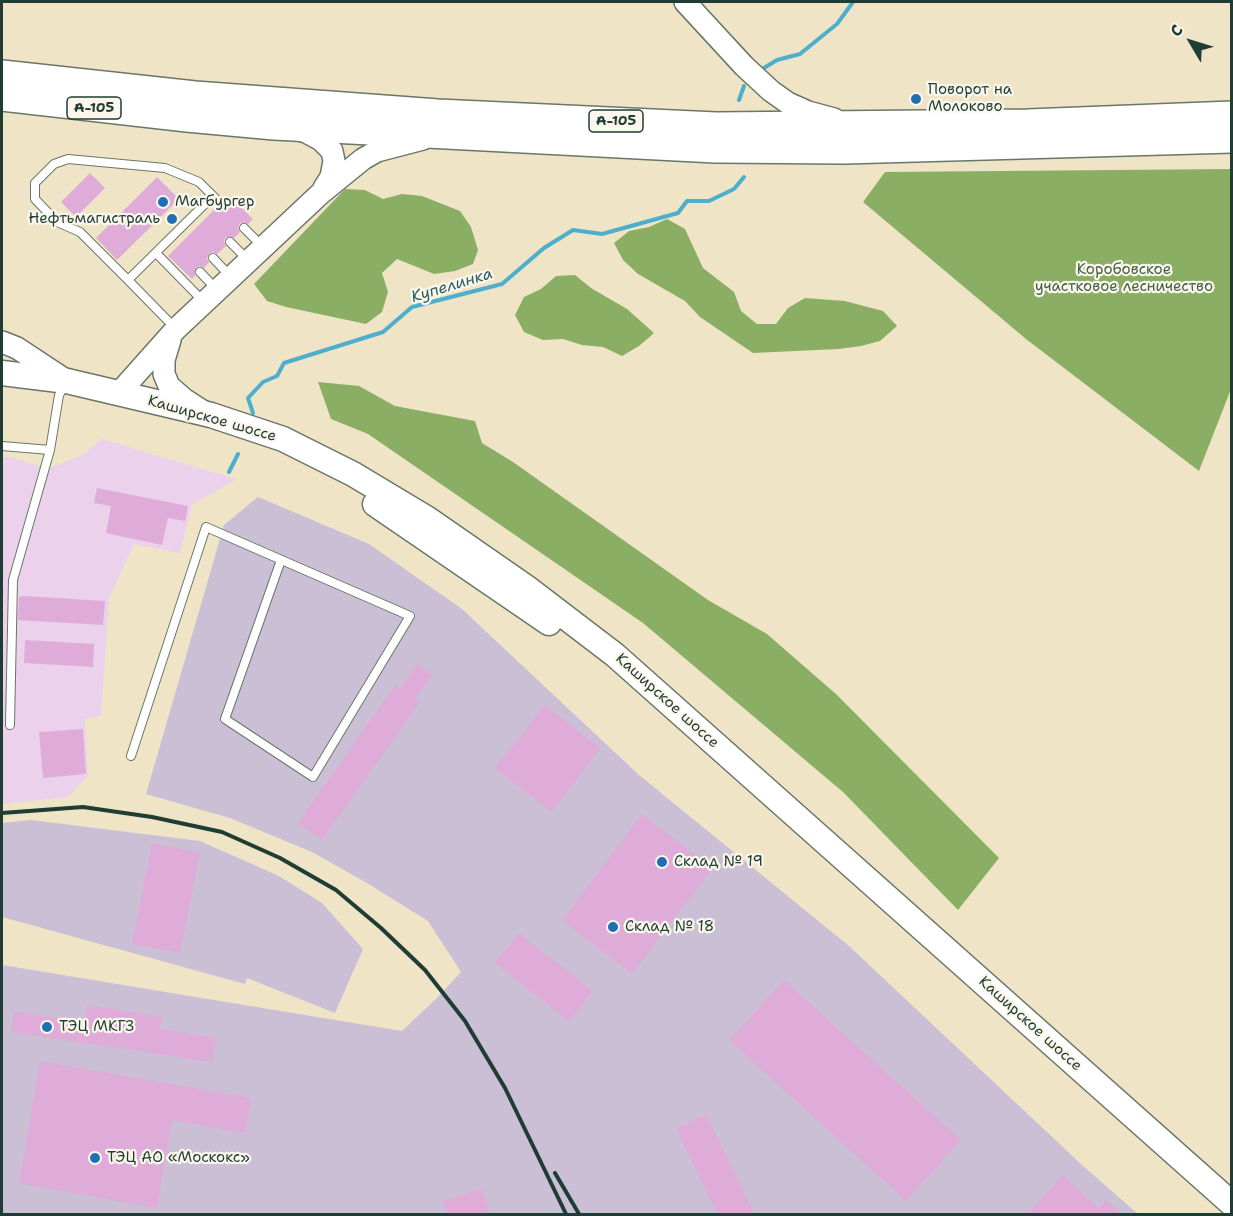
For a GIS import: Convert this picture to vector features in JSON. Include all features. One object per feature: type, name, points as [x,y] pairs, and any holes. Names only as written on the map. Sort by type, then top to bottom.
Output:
[{"type":"highway","name":"А-105","points":[[2,74],[195,95],[438,113],[716,126],[1028,123],[1232,115]]},
{"type":"highway","name":"А-105","points":[[2,97],[274,126],[715,149],[845,150],[1232,139]]},
{"type":"main road","points":[[685,2],[744,66],[780,97],[808,112],[864,125]]},
{"type":"main road","points":[[274,126],[306,132],[321,140],[332,151],[334,161],[331,177],[320,194]]},
{"type":"main road","points":[[119,393],[176,329],[320,194],[363,159],[377,152],[441,135]]},
{"type":"main road","points":[[176,329],[167,346],[164,360],[164,374],[168,386],[184,399],[211,415]]},
{"type":"main road","points":[[2,342],[17,348],[63,388]]},
{"type":"main road","name":"Каширское шоссе","points":[[2,374],[188,420],[252,441],[316,468],[351,488],[569,636],[668,719],[1224,1215]]},
{"type":"main road","name":"Каширское шоссе","points":[[2,386],[119,393],[211,415],[283,439],[353,474],[428,519],[526,587],[615,655],[1232,1204]]},
{"type":"lane","points":[[176,329],[80,232],[57,222],[35,199],[35,183],[54,164],[68,159],[165,168],[199,182],[221,204]]},
{"type":"lane","points":[[128,280],[213,196]]},
{"type":"lane","points":[[199,210],[206,218]]},
{"type":"lane","points":[[182,227],[190,234]]},
{"type":"lane","points":[[244,228],[256,254]]},
{"type":"lane","points":[[168,240],[176,248]]},
{"type":"lane","points":[[230,242],[256,254]]},
{"type":"lane","points":[[156,253],[218,290]]},
{"type":"lane","points":[[213,258],[218,290]]},
{"type":"lane","points":[[200,272],[218,290]]},
{"type":"lane","points":[[10,724],[12,580],[50,450],[63,388]]},
{"type":"lane","points":[[2,446],[50,450]]},
{"type":"lane","points":[[131,756],[206,527],[410,616],[313,777],[225,719],[281,560]]},
{"type":"shaded area","points":[[102,439],[236,479],[192,505],[180,553],[134,544],[109,598],[101,716],[85,719],[88,776],[68,797],[2,804],[2,457],[10,457],[48,469],[84,454]]},
{"type":"shaded area","points":[[258,497],[369,544],[462,609],[639,775],[849,946],[1082,1165],[1138,1214],[2,1214],[2,965],[402,1031],[461,972],[428,921],[367,883],[312,852],[230,818],[146,794],[224,525]]},
{"type":"shaded area","points":[[31,820],[200,841],[279,876],[322,903],[363,949],[335,1013],[247,978],[245,984],[2,917],[2,823]]},
{"type":"green space","name":"Коробовское участковое лесничество","points":[[1231,169],[1231,389],[1199,471],[1026,339],[863,202],[885,172]]},
{"type":"green space","points":[[345,189],[365,190],[383,199],[402,194],[422,196],[460,211],[471,227],[478,250],[473,264],[455,271],[434,274],[397,259],[382,273],[388,292],[382,312],[366,324],[267,301],[254,284]]},
{"type":"green space","points":[[667,219],[685,229],[703,268],[734,292],[741,311],[757,324],[776,324],[788,308],[805,298],[845,301],[883,311],[897,326],[880,341],[861,346],[753,353],[700,317],[685,301],[638,274],[623,260],[614,243],[629,231],[649,227]]},
{"type":"green space","points":[[575,275],[591,288],[627,309],[654,333],[639,346],[622,356],[603,347],[582,345],[563,339],[543,340],[524,332],[515,315],[524,297],[541,289],[556,276]]},
{"type":"green space","points":[[318,382],[359,386],[395,406],[475,421],[482,443],[513,462],[708,600],[767,634],[836,694],[999,858],[958,910],[843,792],[643,623],[368,434],[331,419]]},
{"type":"building","points":[[90,173],[105,188],[76,217],[61,202]]},
{"type":"building","points":[[157,177],[179,199],[117,260],[96,238]]},
{"type":"building","points":[[229,195],[253,219],[248,224],[240,223],[238,227],[240,232],[234,238],[226,237],[224,241],[226,246],[217,254],[212,252],[209,254],[207,259],[209,262],[204,268],[199,266],[196,268],[192,279],[168,256],[216,208],[225,209],[227,205],[225,199]]},
{"type":"building","points":[[97,488],[188,506],[185,521],[168,518],[162,545],[106,533],[111,506],[94,503]]},
{"type":"building","points":[[19,597],[105,601],[103,625],[18,620]]},
{"type":"building","points":[[25,640],[94,644],[93,667],[24,663]]},
{"type":"building","points":[[417,664],[432,675],[415,699],[420,702],[322,840],[298,823],[395,685],[400,689]]},
{"type":"building","points":[[545,705],[600,749],[551,812],[495,768]]},
{"type":"building","points":[[83,729],[86,774],[43,778],[39,732]]},
{"type":"building","points":[[642,814],[713,868],[632,974],[562,920]]},
{"type":"building","points":[[152,843],[200,853],[180,953],[132,944]]},
{"type":"building","points":[[519,933],[593,991],[569,1022],[495,963]]},
{"type":"building","points":[[784,980],[961,1140],[906,1201],[729,1040]]},
{"type":"building","points":[[87,1005],[162,1017],[160,1029],[216,1038],[212,1062],[11,1032],[14,1011],[84,1022]]},
{"type":"building","name":"ТЭЦ АО «Москокс»","points":[[40,1061],[251,1098],[245,1133],[172,1120],[157,1208],[19,1183]]},
{"type":"building","points":[[706,1114],[755,1215],[718,1215],[676,1129]]},
{"type":"building","points":[[1062,1175],[1099,1208],[1106,1200],[1122,1215],[1027,1215]]},
{"type":"building","points":[[483,1189],[490,1215],[447,1215],[443,1201]]},
{"type":"waterway","name":"Купелинка","points":[[764,68],[777,60],[800,54],[837,24],[853,2]]},
{"type":"waterway","name":"Купелинка","points":[[739,100],[744,86]]},
{"type":"waterway","name":"Купелинка","points":[[253,413],[248,398],[263,382],[277,376],[284,363],[383,332],[412,307],[502,284],[544,248],[573,230],[602,234],[678,213],[687,201],[709,201],[734,189],[744,177]]},
{"type":"waterway","name":"Купелинка","points":[[229,472],[238,454]]},
{"type":"railway","points":[[2,813],[83,807],[152,817],[222,832],[280,858],[336,890],[381,928],[425,970],[465,1021],[505,1088],[566,1214]]},
{"type":"railway","points":[[555,1173],[579,1214]]},
{"type":"place","name":"Поворот на Молоково","points":[[916,99]]},
{"type":"place","name":"Магбургер","points":[[163,202]]},
{"type":"place","name":"Нефтьмагистраль","points":[[172,219]]},
{"type":"place","name":"Склад № 19","points":[[662,862]]},
{"type":"place","name":"Склад № 18","points":[[613,927]]},
{"type":"place","name":"ТЭЦ МКГЗ","points":[[47,1027]]},
{"type":"place","name":"ТЭЦ АО «Москокс»","points":[[95,1158]]}]
